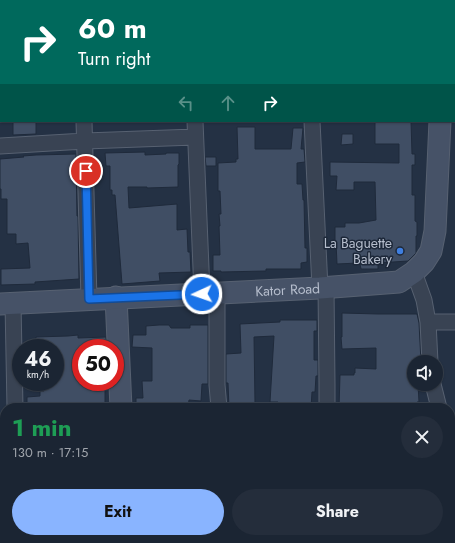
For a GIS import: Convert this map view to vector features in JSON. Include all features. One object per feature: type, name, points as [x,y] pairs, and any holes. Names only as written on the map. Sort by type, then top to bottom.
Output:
[{"type":"main road","name":"Kator Road","points":[[6,303],[323,288],[399,282],[414,272],[431,252],[435,231],[440,122]]},
{"type":"main road","points":[[116,298],[121,403]]},
{"type":"street","points":[[84,122],[89,299]]},
{"type":"street","points":[[195,122],[195,137],[219,403]]},
{"type":"street","points":[[312,122],[323,288],[327,403]]},
{"type":"street","points":[[0,146],[195,137]]},
{"type":"street","points":[[414,272],[424,300],[428,322],[430,355]]},
{"type":"street","points":[[6,303],[15,403]]},
{"type":"street","points":[[428,322],[455,322]]},
{"type":"street","points":[[435,391],[438,403]]},
{"type":"building","points":[[13,122],[36,122],[36,134],[13,135]]},
{"type":"building","points":[[375,122],[411,122],[412,154],[415,154],[415,165],[412,165],[412,195],[415,195],[415,221],[417,222],[416,253],[408,261],[378,263],[378,269],[361,269],[360,264],[358,263],[337,264],[335,227],[345,227],[345,223],[359,223],[376,220],[375,182],[354,182],[354,190],[336,190],[337,176],[330,176],[330,162],[399,163],[399,144],[375,144]]},
{"type":"building","points":[[237,127],[255,127],[255,149],[291,149],[293,128],[303,128],[301,149],[304,149],[305,162],[297,163],[297,184],[302,184],[307,262],[301,263],[301,269],[266,269],[266,271],[213,271],[213,255],[220,255],[219,214],[221,214],[220,191],[218,191],[218,163],[236,162],[236,159],[238,159]]},
{"type":"building","points":[[342,134],[353,134],[353,144],[341,145]]},
{"type":"building","points":[[145,152],[145,155],[179,153],[178,187],[128,187],[129,208],[177,204],[177,230],[187,229],[191,272],[159,273],[160,281],[122,284],[115,195],[112,195],[112,190],[110,190],[110,166],[106,166],[105,153]]},
{"type":"building","points":[[76,154],[79,279],[35,282],[35,284],[1,285],[1,269],[30,268],[28,243],[16,244],[16,234],[7,234],[7,199],[1,199],[0,159],[36,155]]},
{"type":"building","points":[[205,157],[216,157],[216,166],[206,166]]},
{"type":"building","points":[[342,313],[417,314],[421,355],[407,355],[407,391],[418,391],[419,402],[339,403],[340,375],[354,375],[355,368],[376,369],[376,348],[342,349]]},
{"type":"building","points":[[280,320],[317,320],[317,331],[314,331],[314,360],[318,360],[318,376],[316,376],[315,392],[312,392],[311,403],[270,402],[274,336],[254,337],[255,403],[229,403],[228,383],[226,383],[226,354],[241,353],[240,324],[280,322]]},
{"type":"building","points":[[169,325],[171,328],[190,328],[190,325],[208,325],[208,384],[202,384],[201,401],[189,400],[189,403],[136,403],[136,398],[143,398],[142,381],[152,381],[152,348],[132,347],[133,335],[146,335],[146,326]]},
{"type":"building","points":[[78,335],[78,338],[106,337],[106,339],[72,339],[72,391],[105,391],[105,403],[27,403],[27,397],[40,396],[40,391],[64,391],[64,339],[36,339],[36,337]]},
{"type":"place","name":"La Baguette Bakery","points":[[400,251]]},
{"type":"route","points":[[86,171],[89,299],[202,294]]}]
